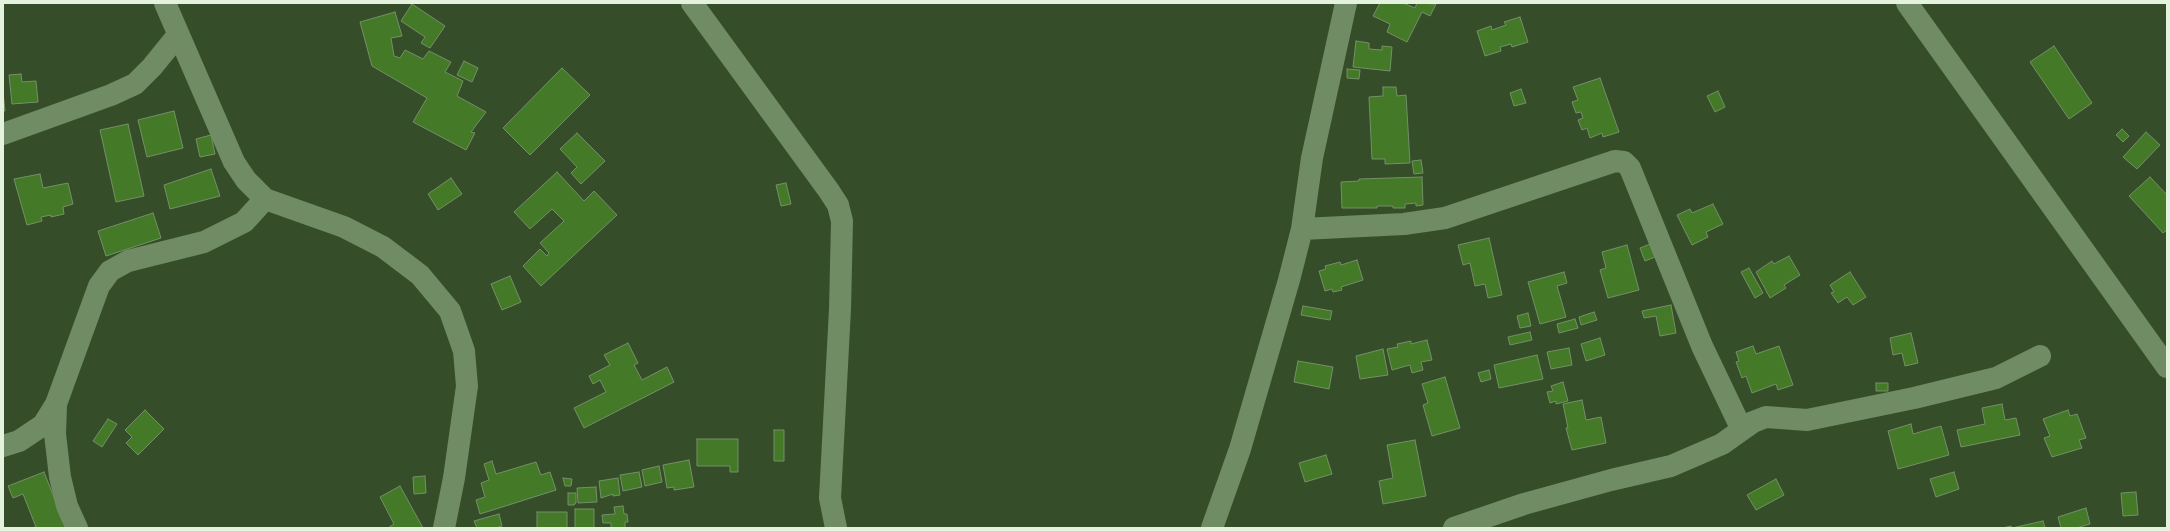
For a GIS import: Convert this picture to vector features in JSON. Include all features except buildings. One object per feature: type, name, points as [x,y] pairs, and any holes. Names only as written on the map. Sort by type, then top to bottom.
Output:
[{"type":"street","points":[[165,3],[234,162],[246,180],[265,199],[344,227],[383,247],[420,275],[450,311],[464,351],[467,386],[454,478],[444,528]]},
{"type":"street","points":[[692,3],[838,205],[842,221],[840,309],[830,498],[836,528]]},
{"type":"street","points":[[1212,528],[1240,449],[1269,353],[1302,228],[1312,158],[1346,3]]},
{"type":"street","points":[[1907,3],[2167,367]]},
{"type":"street","points":[[3,134],[111,95],[135,84],[152,67],[178,35]]},
{"type":"street","points":[[1302,228],[1404,224],[1445,218],[1615,162],[1624,162],[1630,168],[1702,346],[1742,430]]},
{"type":"street","points":[[3,446],[19,441],[43,425],[56,404],[99,286],[110,271],[128,261],[204,242],[244,222],[265,199]]},
{"type":"street","points":[[1454,528],[1524,504],[1671,466],[1722,444],[1753,422],[1766,417],[1807,420],[1996,378],[2040,356]]},
{"type":"street","points":[[56,404],[55,434],[60,477],[67,506],[78,528]]}]
